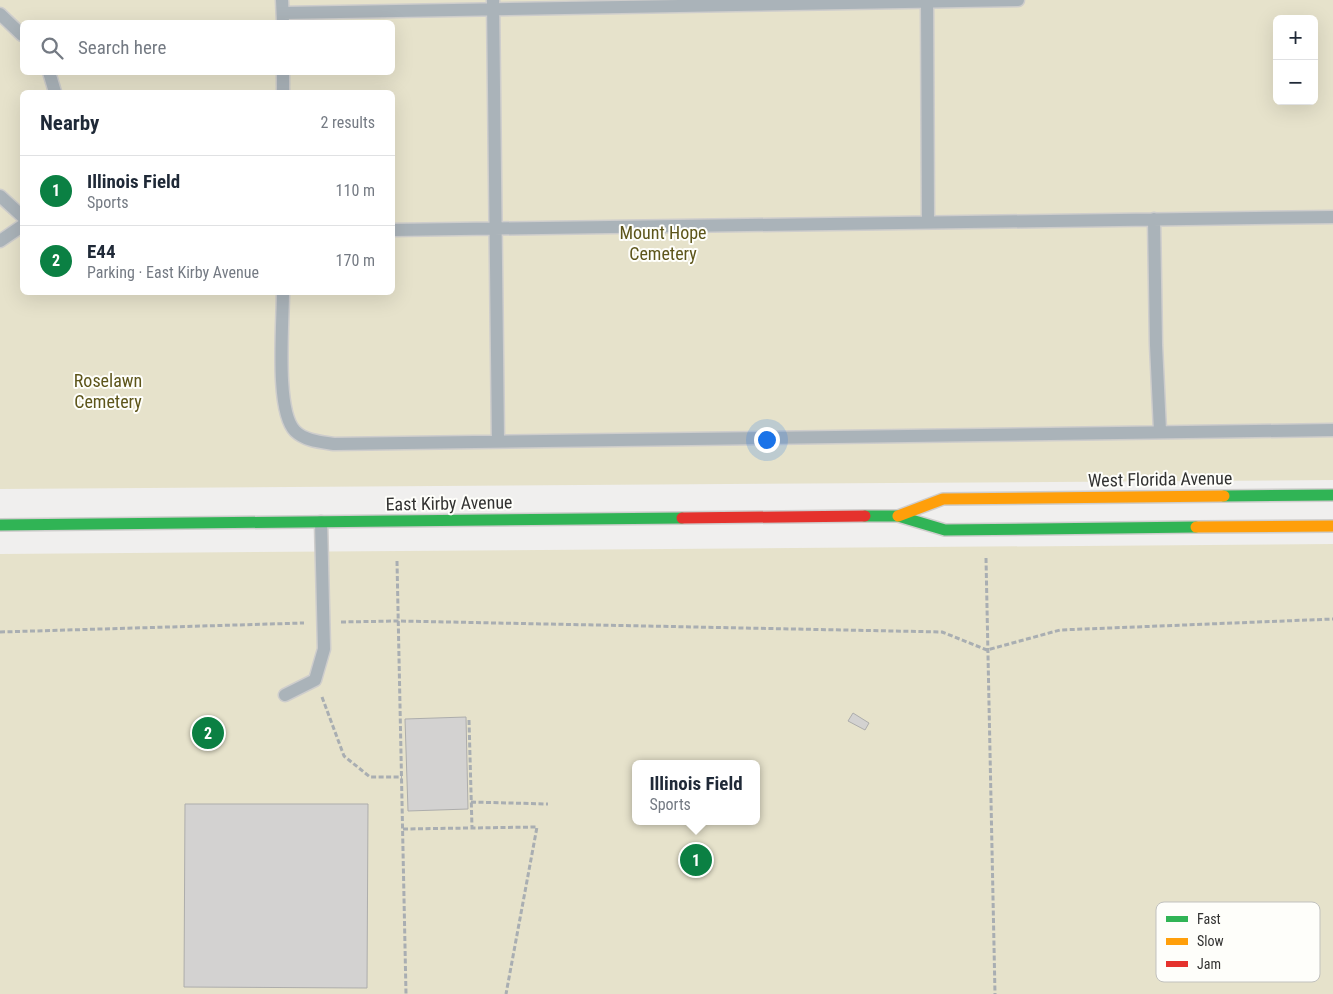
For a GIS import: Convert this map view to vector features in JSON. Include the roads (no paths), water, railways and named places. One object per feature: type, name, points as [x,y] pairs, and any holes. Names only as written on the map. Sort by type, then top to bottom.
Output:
[{"type":"main road","name":"West Florida Avenue","points":[[988,499],[1333,495]]},
{"type":"main road","name":"East Kirby Avenue","points":[[898,516],[943,499],[988,499]]},
{"type":"main road","name":"East Kirby Avenue","points":[[0,525],[898,516],[945,530],[1333,526]]},
{"type":"lane","points":[[283,12],[494,4],[1018,0]]},
{"type":"lane","points":[[927,1],[928,222]]},
{"type":"lane","points":[[494,4],[498,441]]},
{"type":"lane","points":[[0,14],[20,33]]},
{"type":"lane","points":[[50,75],[54,90]]},
{"type":"lane","points":[[283,75],[283,90]]},
{"type":"lane","points":[[0,196],[20,214]]},
{"type":"lane","points":[[395,230],[1333,217]]},
{"type":"lane","points":[[1154,219],[1156,345],[1160,431]]},
{"type":"lane","points":[[0,241],[20,227]]},
{"type":"lane","points":[[283,295],[282,392],[287,419],[300,435],[317,442],[334,444],[1333,430]]},
{"type":"lane","points":[[285,695],[315,680],[324,649],[321,522]]},
{"type":"place","name":"E44","points":[[208,733]]},
{"type":"place","name":"Illinois Field","points":[[696,860]]},
{"type":"park label","name":"Mount Hope Cemetery","points":[[663,242]]},
{"type":"park label","name":"Roselawn Cemetery","points":[[108,390]]}]
